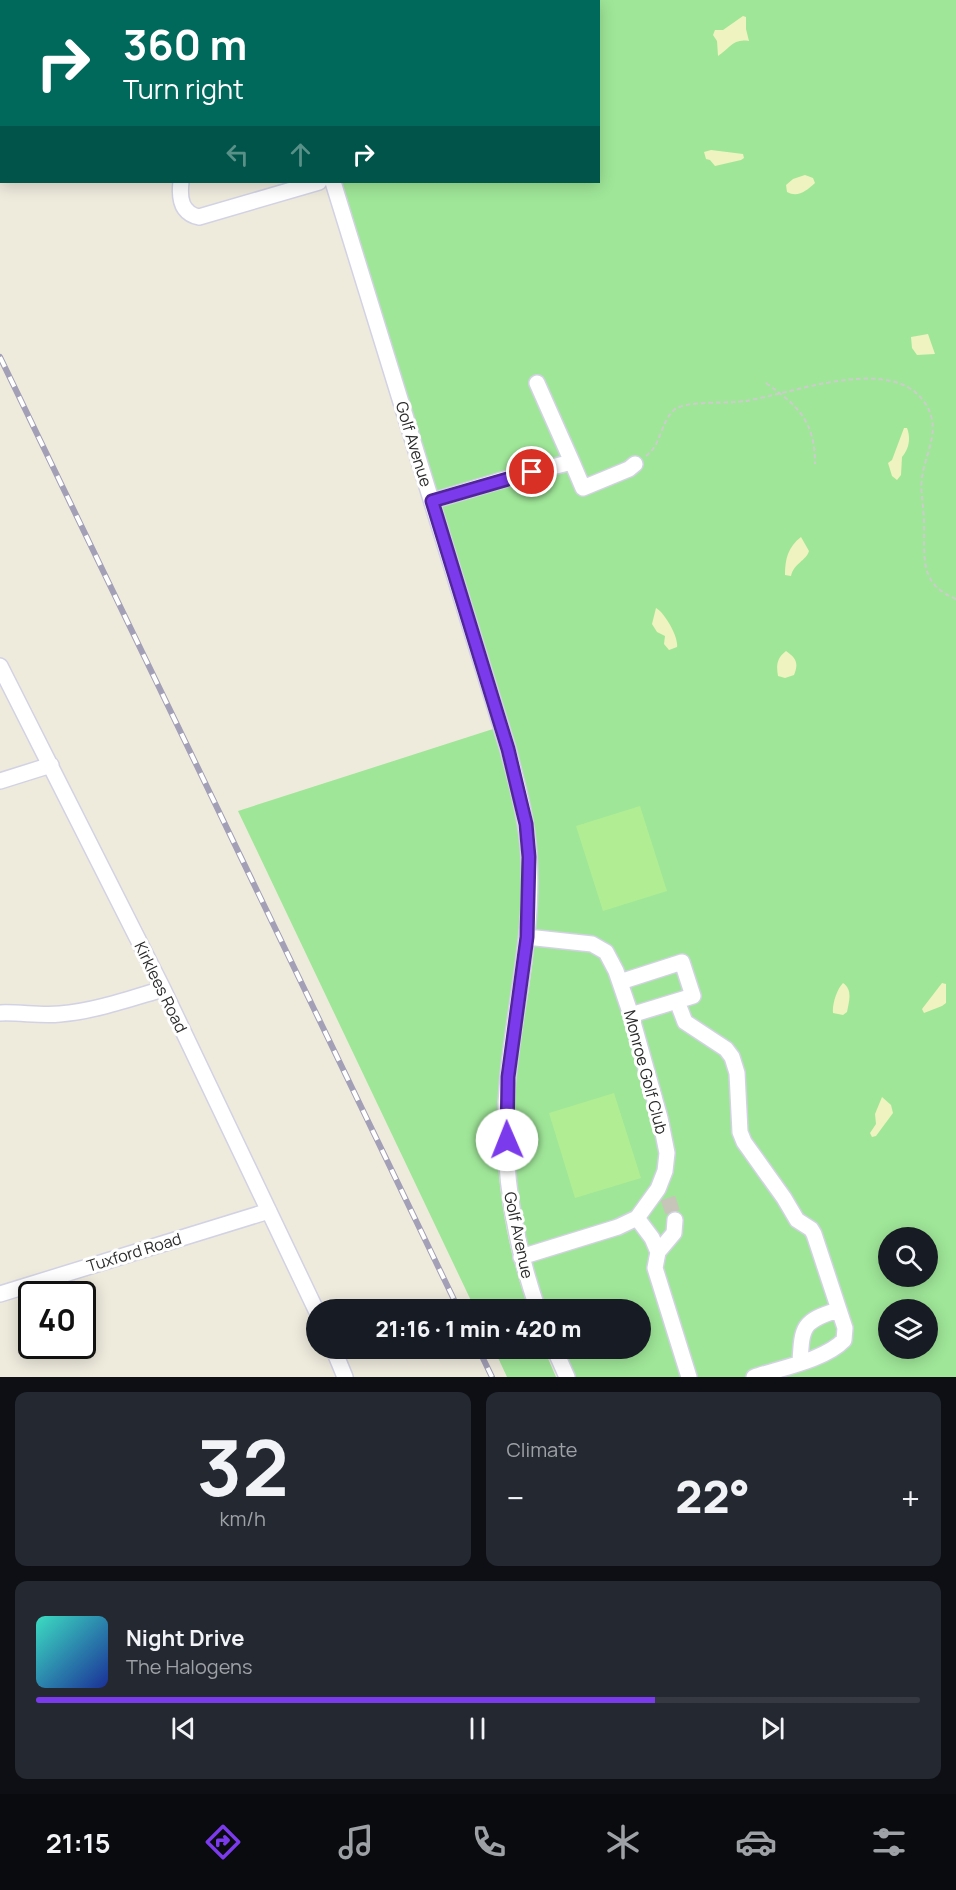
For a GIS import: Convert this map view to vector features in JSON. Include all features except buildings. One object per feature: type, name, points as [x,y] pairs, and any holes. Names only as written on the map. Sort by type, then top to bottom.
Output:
[{"type":"street","points":[[181,183],[182,206],[187,212],[199,217],[316,183]]},
{"type":"street","name":"Golf Avenue","points":[[333,183],[508,749],[526,824],[529,857],[527,937],[509,1066],[506,1106],[509,1185],[521,1257],[534,1299]]},
{"type":"street","points":[[537,383],[583,488],[629,469],[635,464]]},
{"type":"street","points":[[432,501],[512,477],[573,462]]},
{"type":"street","name":"Kirklees Road","points":[[0,666],[163,989],[311,1299]]},
{"type":"street","points":[[0,781],[51,765]]},
{"type":"street","name":"Monroe Golf Club","points":[[527,937],[592,944],[606,952],[620,982],[660,1118],[667,1153],[663,1193],[637,1218]]},
{"type":"street","points":[[620,982],[682,962],[693,996],[631,1015]]},
{"type":"street","points":[[0,1013],[30,1015],[73,1013],[99,1008],[163,989]]},
{"type":"street","points":[[677,1001],[685,1022],[726,1048],[732,1057],[736,1067],[740,1132],[744,1142],[797,1220],[811,1229],[814,1234],[845,1328],[844,1340],[837,1348],[754,1377]]},
{"type":"street","name":"Tuxford Road","points":[[0,1294],[269,1210]]},
{"type":"street","points":[[521,1257],[618,1227],[637,1218],[652,1238],[658,1252]]},
{"type":"street","points":[[675,1220],[674,1233],[658,1252],[655,1269],[689,1377]]},
{"type":"street","points":[[800,1362],[805,1327],[817,1316],[838,1310]]},
{"type":"street","points":[[338,1359],[345,1377]]},
{"type":"street","points":[[559,1359],[567,1377]]},
{"type":"path","points":[[635,464],[656,448],[667,420],[674,410],[685,405],[745,401],[836,381],[891,380],[912,389],[926,404],[933,421],[933,438],[922,477],[921,492],[924,562],[927,574],[935,586],[946,595],[956,598]]},
{"type":"path","points":[[766,383],[802,412],[814,447],[815,464]]},
{"type":"green space","points":[[600,0],[956,0],[956,1377],[575,1377],[567,1359],[651,1359],[651,1299],[543,1299],[526,1240],[515,1170],[513,1122],[515,1081],[536,931],[535,849],[526,790],[342,183],[600,183]]},
{"type":"green space","points":[[493,729],[515,809],[521,858],[520,915],[499,1085],[497,1142],[506,1227],[526,1299],[470,1299],[238,811]]},
{"type":"green space","points":[[640,806],[667,891],[603,911],[576,826]]},
{"type":"green space","points":[[614,1093],[641,1178],[575,1198],[549,1113]]},
{"type":"green space","points":[[499,1359],[548,1359],[556,1377],[507,1377]]},
{"type":"sand","points":[[743,16],[746,17],[749,41],[739,41],[718,56],[717,41],[713,35],[715,30],[723,30]]},
{"type":"sand","points":[[711,150],[743,154],[744,158],[715,166],[706,159],[704,152]]},
{"type":"sand","points":[[805,175],[813,178],[815,183],[798,194],[787,192],[786,185],[793,179]]},
{"type":"sand","points":[[928,334],[935,354],[917,355],[912,348],[911,337]]},
{"type":"sand","points":[[904,428],[907,428],[909,443],[902,457],[901,475],[897,480],[892,476],[888,463],[892,460]]},
{"type":"sand","points":[[801,537],[809,551],[791,576],[785,575],[788,554]]},
{"type":"sand","points":[[656,608],[670,625],[676,637],[677,647],[669,650],[664,644],[665,636],[657,632],[652,624]]},
{"type":"sand","points":[[786,651],[794,659],[796,667],[794,675],[785,678],[778,676],[777,668],[779,659]]},
{"type":"sand","points":[[843,983],[850,996],[847,1012],[843,1015],[833,1013],[833,1009],[837,993]]},
{"type":"sand","points":[[942,983],[946,984],[946,1003],[924,1013],[922,1009]]},
{"type":"sand","points":[[882,1097],[891,1105],[893,1113],[876,1136],[872,1137],[870,1133],[876,1124],[875,1114]]},
{"type":"tunnel","points":[[668,1198],[675,1220]]},
{"type":"railway","points":[[0,357],[454,1299]]},
{"type":"railway","points":[[483,1359],[492,1377]]},
{"type":"route","points":[[507,1140],[508,1077],[527,937],[530,885],[526,824],[508,749],[432,501],[532,472]]}]
